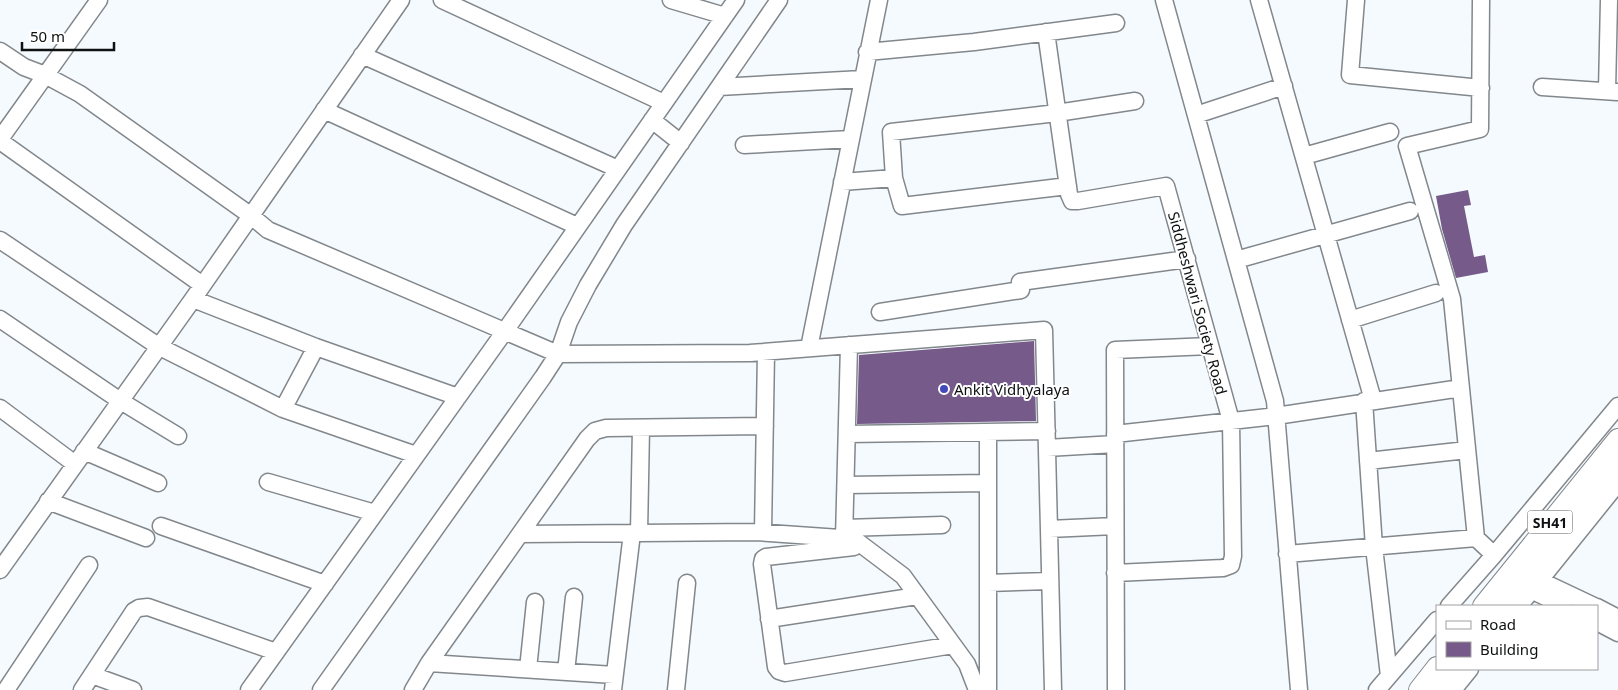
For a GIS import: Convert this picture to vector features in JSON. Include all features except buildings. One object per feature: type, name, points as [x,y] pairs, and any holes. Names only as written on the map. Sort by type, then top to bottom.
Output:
[{"type":"main road","name":"SH41","points":[[1484,605],[1618,438]]},
{"type":"main road","name":"SH41","points":[[1505,605],[1618,462]]},
{"type":"main road","points":[[1419,690],[1436,668]]},
{"type":"main road","points":[[1439,690],[1455,670]]},
{"type":"street","points":[[99,0],[0,140],[201,284]]},
{"type":"street","points":[[0,570],[401,0]]},
{"type":"street","points":[[442,0],[664,102]]},
{"type":"street","points":[[671,0],[725,16]]},
{"type":"street","points":[[249,690],[505,331],[736,0]]},
{"type":"street","points":[[321,690],[544,377],[558,354],[569,322],[588,285],[624,224],[779,0]]},
{"type":"street","points":[[809,348],[867,52],[879,0]]},
{"type":"street","points":[[1164,0],[1275,401],[1299,690]]},
{"type":"street","points":[[1259,0],[1350,320],[1368,401],[1368,461],[1374,547],[1389,676]]},
{"type":"street","points":[[1356,0],[1350,75],[1481,88]]},
{"type":"street","points":[[1481,0],[1480,129],[1407,146],[1452,299],[1476,538],[1494,554]]},
{"type":"street","points":[[1542,86],[1612,92],[1609,0]]},
{"type":"street","points":[[867,52],[974,42],[1116,23]]},
{"type":"street","points":[[1046,32],[1057,114],[1068,186],[902,206],[894,178],[891,132],[1057,114],[1135,101]]},
{"type":"street","points":[[0,51],[24,67],[45,75],[80,94],[250,215],[268,230],[558,354],[766,352],[1044,330],[1053,690]]},
{"type":"street","points":[[362,55],[618,169]]},
{"type":"street","points":[[719,87],[862,79]]},
{"type":"street","points":[[1196,115],[1284,86]]},
{"type":"street","points":[[324,110],[577,226]]},
{"type":"street","points":[[652,120],[681,143]]},
{"type":"street","points":[[1304,156],[1390,132]]},
{"type":"street","points":[[744,145],[850,139]]},
{"type":"street","points":[[842,182],[894,178]]},
{"type":"street","name":"Siddheshwari Society Road","points":[[1068,186],[1072,201],[1166,186],[1231,421],[1234,556],[1231,565],[1223,568],[1115,573]]},
{"type":"street","points":[[1236,260],[1410,211]]},
{"type":"street","points":[[0,240],[158,346],[283,409],[416,455]]},
{"type":"street","points":[[880,312],[1021,290],[1020,282],[1187,259]]},
{"type":"street","points":[[1350,320],[1436,293]]},
{"type":"street","points":[[193,298],[316,347],[458,397]]},
{"type":"street","points":[[0,319],[119,400],[178,436]]},
{"type":"street","points":[[845,533],[849,346]]},
{"type":"street","points":[[1116,690],[1115,350],[1210,346]]},
{"type":"street","points":[[283,409],[316,347]]},
{"type":"street","points":[[763,532],[766,352]]},
{"type":"street","points":[[1047,448],[1461,388]]},
{"type":"street","points":[[1449,605],[1618,406]]},
{"type":"street","points":[[0,408],[79,457],[158,483]]},
{"type":"street","points":[[413,690],[429,663],[587,439],[595,431],[606,428],[765,426]]},
{"type":"street","points":[[429,663],[566,672],[613,682],[635,533],[641,428]]},
{"type":"street","points":[[847,434],[1047,431]]},
{"type":"street","points":[[988,432],[988,690]]},
{"type":"street","points":[[1368,461],[1467,450]]},
{"type":"street","points":[[268,482],[375,513]]},
{"type":"street","points":[[1520,605],[1618,483]]},
{"type":"street","points":[[846,485],[988,484]]},
{"type":"street","points":[[48,501],[146,538]]},
{"type":"street","points":[[521,534],[845,533],[942,525]]},
{"type":"street","points":[[161,526],[325,584]]},
{"type":"street","points":[[1049,529],[1115,526]]},
{"type":"street","points":[[845,533],[903,576],[967,664],[977,690]]},
{"type":"street","points":[[1288,554],[1476,538]]},
{"type":"street","points":[[862,546],[766,557],[763,559],[769,619],[776,667],[779,672],[953,645]]},
{"type":"street","points":[[6,690],[90,565]]},
{"type":"street","points":[[988,583],[1050,581]]},
{"type":"street","points":[[676,690],[687,583]]},
{"type":"street","points":[[1535,585],[1563,605]]},
{"type":"street","points":[[1535,585],[1590,605]]},
{"type":"street","points":[[769,619],[917,596]]},
{"type":"street","points":[[566,672],[574,598]]},
{"type":"street","points":[[528,669],[534,602]]},
{"type":"street","points":[[82,690],[134,611],[139,608],[148,607],[276,652]]},
{"type":"street","points":[[1598,608],[1618,618]]},
{"type":"street","points":[[1377,690],[1436,621]]},
{"type":"street","points":[[1598,623],[1618,633]]},
{"type":"street","points":[[1453,690],[1469,670]]},
{"type":"street","points":[[92,675],[134,690]]},
{"type":"place","name":"Ankit Vidhyalaya","points":[[944,389]]}]
